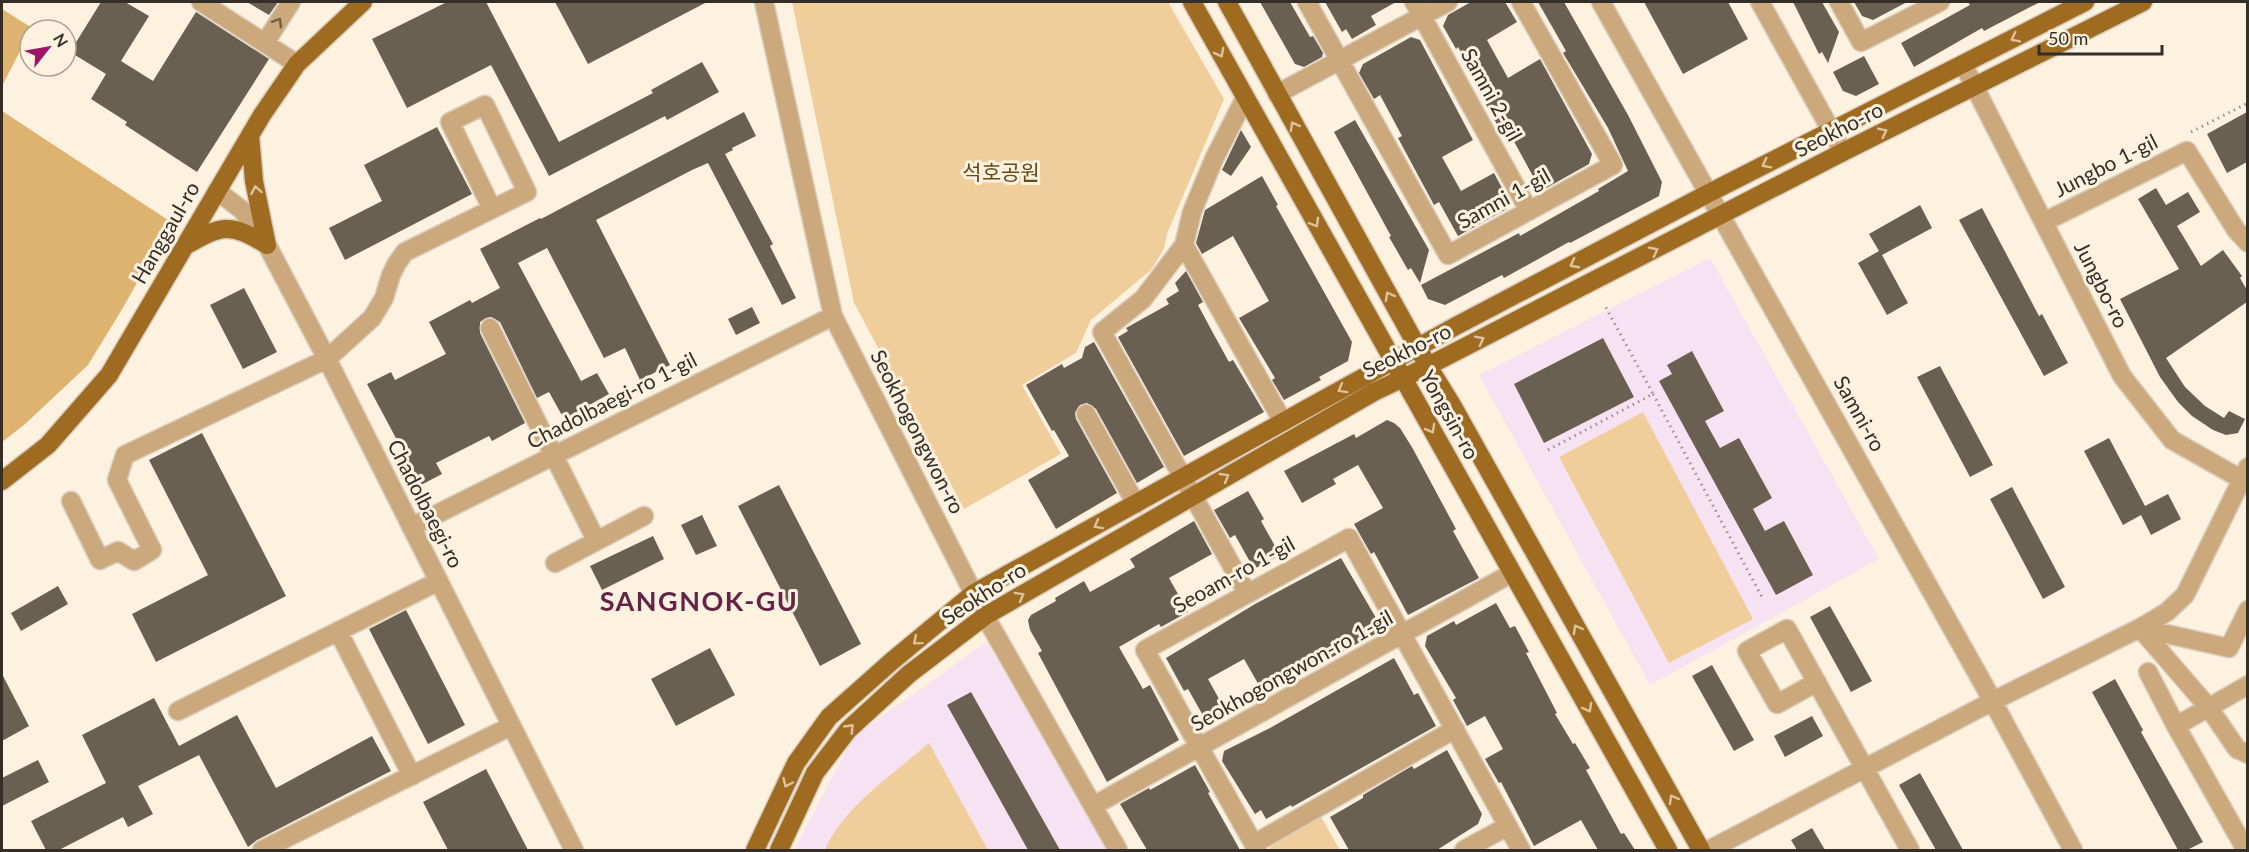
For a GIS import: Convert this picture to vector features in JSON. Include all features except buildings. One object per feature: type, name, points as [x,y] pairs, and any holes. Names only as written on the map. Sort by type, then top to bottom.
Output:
[{"type":"main road","name":"Hanggaul-ro","points":[[2,481],[48,445],[109,375],[250,135],[297,64],[363,2]]},
{"type":"main road","name":"Yongsin-ro","points":[[1192,2],[1668,850]]},
{"type":"main road","name":"Yongsin-ro","points":[[1227,2],[1428,366],[1701,850]]},
{"type":"main road","name":"Seokho-ro","points":[[755,850],[796,763],[829,717],[974,593],[1418,347],[1709,193],[2085,2]]},
{"type":"main road","name":"Seokho-ro","points":[[779,850],[815,773],[848,730],[909,674],[985,615],[1322,421],[1402,378],[1843,152],[2144,2]]},
{"type":"main road","points":[[250,135],[254,181],[267,244]]},
{"type":"main road","points":[[185,246],[222,228],[236,228],[267,244]]},
{"type":"street","points":[[202,2],[297,64]]},
{"type":"street","points":[[265,43],[291,2]]},
{"type":"street","name":"Seokhogongwon-ro","points":[[764,2],[833,316],[985,615],[1118,850]]},
{"type":"street","name":"Samni 1-gil","points":[[1307,2],[1448,255],[1613,165],[1521,2]]},
{"type":"street","points":[[1277,94],[1339,61],[1418,9],[1448,2]]},
{"type":"street","name":"Samni-ro","points":[[1600,2],[1993,701],[2073,850]]},
{"type":"street","points":[[1760,2],[1843,152]]},
{"type":"street","points":[[1839,2],[1861,42],[1940,2]]},
{"type":"street","name":"Samni 2-gil","points":[[1418,9],[1529,211]]},
{"type":"street","name":"Jungbo-ro","points":[[1963,64],[2122,376],[2172,440],[2245,477]]},
{"type":"street","points":[[1245,98],[1214,159],[1192,212],[1184,245],[1143,299],[1102,332],[1247,593]]},
{"type":"street","points":[[71,501],[100,560],[118,551],[134,561],[152,550],[117,480],[126,455],[327,359],[372,318],[384,298],[390,275],[405,252],[527,192],[485,105],[450,122],[492,209]]},
{"type":"street","name":"Jungbo 1-gil","points":[[2044,222],[2187,151],[2247,243]]},
{"type":"street","name":"Chadolbaegi-ro","points":[[217,191],[242,210],[267,244],[574,850]]},
{"type":"street","points":[[1184,245],[1282,422]]},
{"type":"street","name":"Chadolbaegi-ro 1-gil","points":[[411,527],[833,316]]},
{"type":"street","points":[[490,328],[596,540]]},
{"type":"street","points":[[1086,414],[1136,504]]},
{"type":"street","points":[[1709,850],[2167,612],[2185,594],[2245,477]]},
{"type":"street","points":[[555,562],[644,516]]},
{"type":"street","name":"Seoam-ro 1-gil","points":[[1455,729],[1256,847],[1145,650],[1349,538],[1455,729],[1521,850]]},
{"type":"street","name":"Seokhogongwon-ro 1-gil","points":[[1093,806],[1512,573]]},
{"type":"street","points":[[178,711],[439,581]]},
{"type":"street","points":[[2140,628],[2229,648],[2247,610]]},
{"type":"street","points":[[2140,628],[2209,708],[2237,750],[2247,754]]},
{"type":"street","points":[[338,631],[412,776]]},
{"type":"street","points":[[2148,672],[2246,850]]},
{"type":"street","points":[[1817,682],[1910,850]]},
{"type":"street","points":[[2176,726],[2247,685]]},
{"type":"street","points":[[262,850],[511,726]]},
{"type":"street","points":[[1464,850],[1508,826]]},
{"type":"path","points":[[2191,132],[2247,103]]},
{"type":"path","points":[[1604,304],[1763,599]]},
{"type":"path","points":[[1548,450],[1653,394]]},
{"type":"shaded area","points":[[2,9],[18,19],[18,55],[2,86]]},
{"type":"shaded area","points":[[2,111],[171,222],[88,365],[24,425],[2,442]]},
{"type":"shaded area","points":[[1710,258],[1879,559],[1650,685],[1479,375]]},
{"type":"shaded area","points":[[987,642],[1106,850],[794,850],[854,736]]},
{"type":"green space","name":"석호공원","points":[[792,2],[1168,2],[1224,99],[1167,234],[1164,249],[1151,270],[1091,320],[1076,353],[1022,385],[1061,454],[964,509],[854,303]]},
{"type":"green space","points":[[1643,412],[1753,619],[1669,663],[1559,457]]},
{"type":"green space","points":[[929,743],[988,850],[825,850],[833,835],[856,806]]},
{"type":"green space","points":[[1320,815],[1340,850],[1269,850],[1272,842]]},
{"type":"district","name":"SANGNOK-GU","points":[[699,602]]}]
